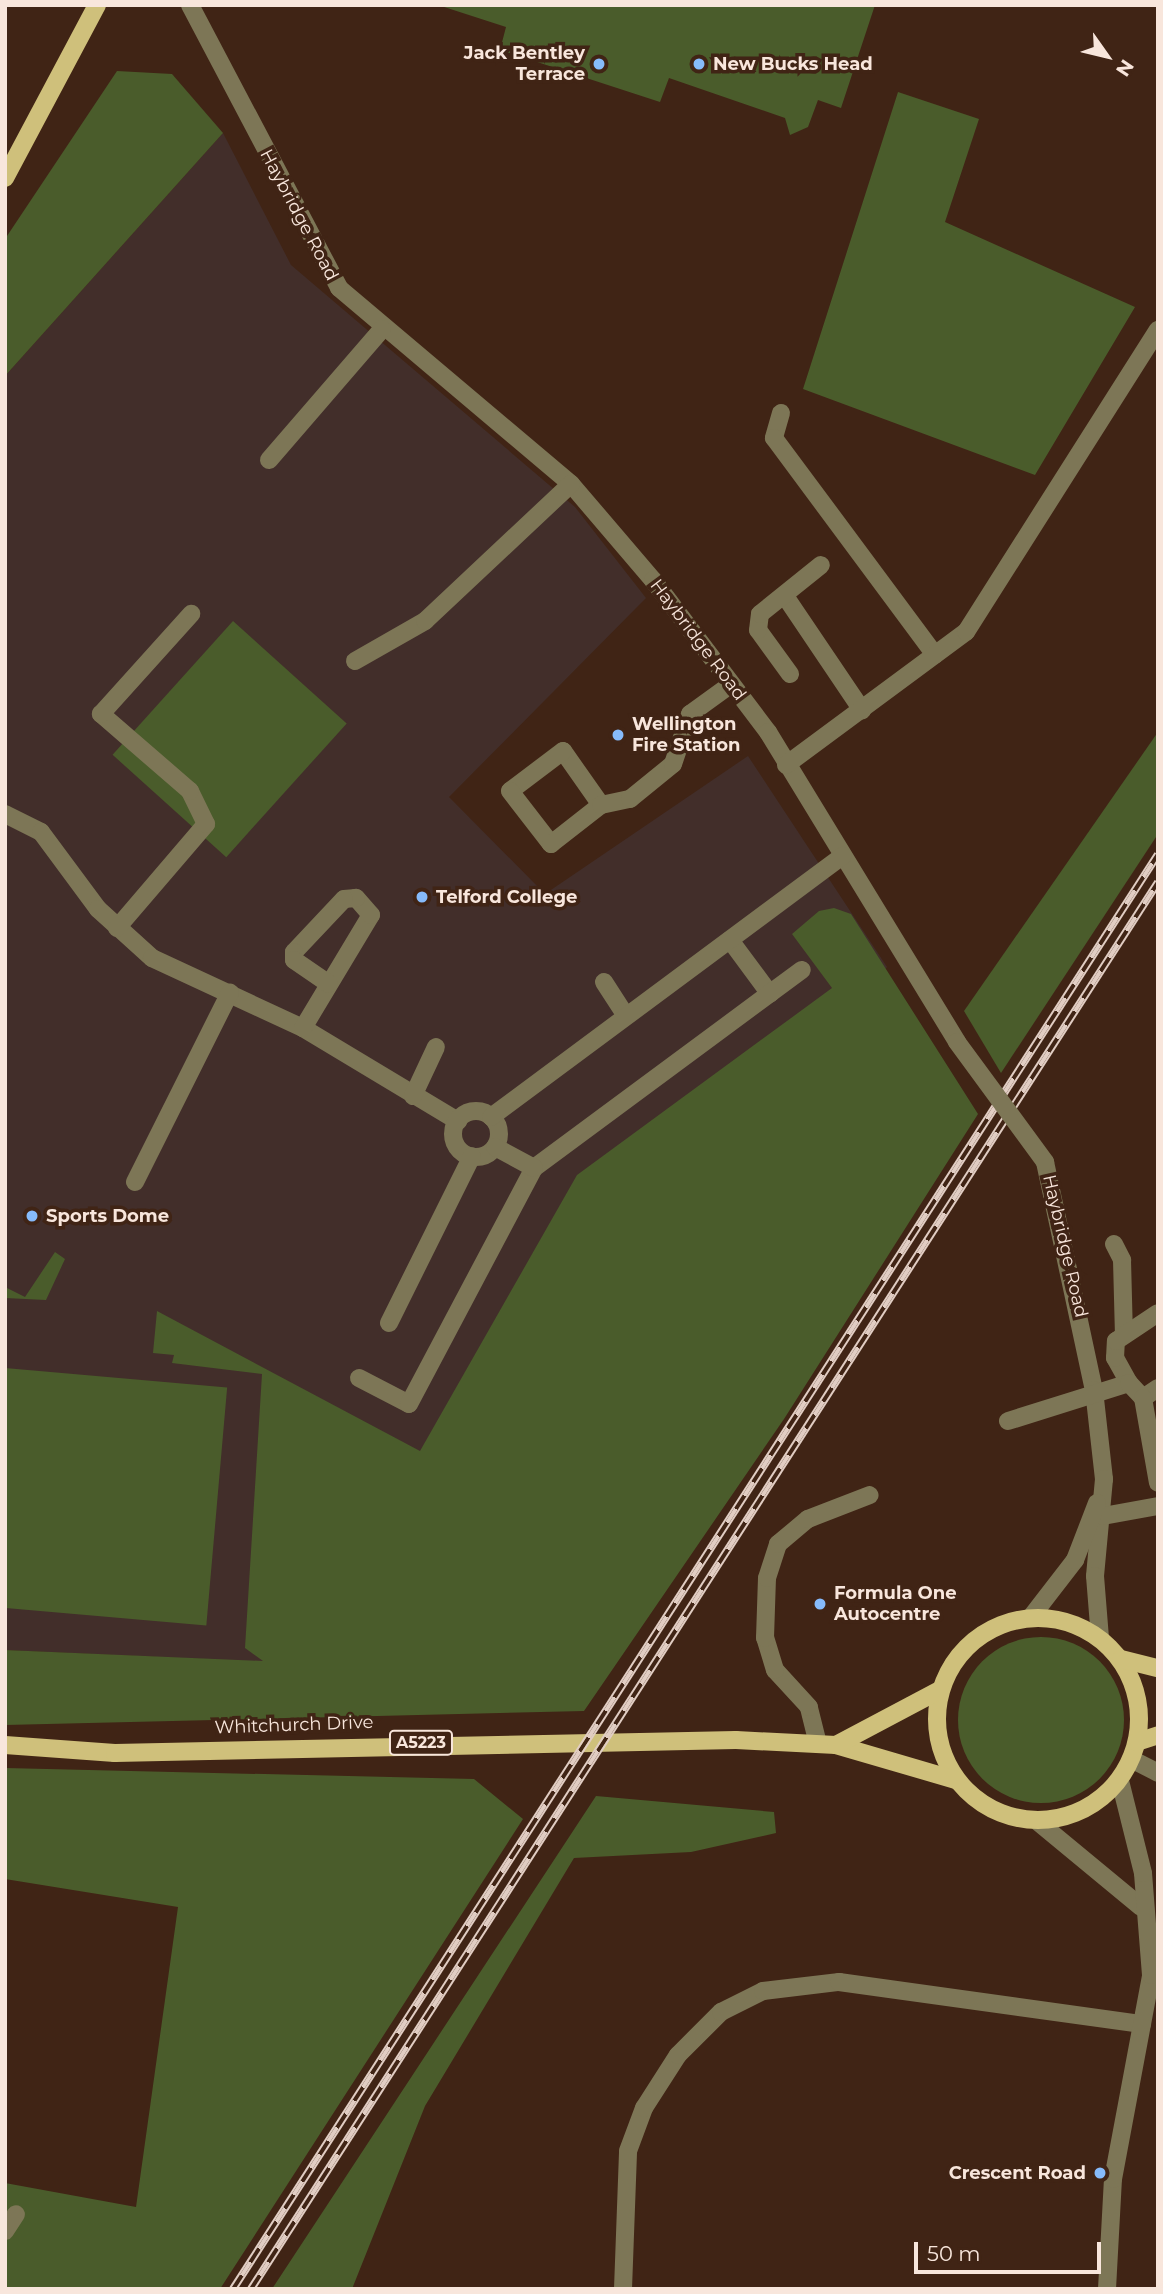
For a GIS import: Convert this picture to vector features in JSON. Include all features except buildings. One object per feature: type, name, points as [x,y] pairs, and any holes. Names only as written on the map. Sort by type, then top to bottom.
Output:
[{"type":"main road","points":[[5,178],[97,5]]},
{"type":"main road","points":[[1031,1617],[1067,1620],[1100,1638],[1121,1659],[1138,1699],[1137,1742],[1120,1781],[1067,1816],[1037,1821],[1007,1816],[956,1780],[935,1721],[940,1690],[961,1651],[998,1624],[1031,1617]]},
{"type":"main road","points":[[1121,1659],[1158,1668]]},
{"type":"main road","name":"Whitchurch Drive","points":[[827,1744],[940,1690]]},
{"type":"main road","points":[[1137,1742],[1158,1735]]},
{"type":"main road","name":"Whitchurch Drive","points":[[5,1745],[115,1753],[527,1741],[827,1744],[956,1780]]},
{"type":"street","name":"Haybridge Road","points":[[190,5],[312,244],[339,288],[382,329],[571,484],[732,687],[784,762],[957,1042],[1045,1162],[1094,1390],[1104,1479],[1103,1516],[1095,1576],[1100,1638]]},
{"type":"street","points":[[269,460],[382,329]]},
{"type":"street","points":[[784,762],[862,710],[967,632],[1158,330]]},
{"type":"street","points":[[781,413],[774,438],[935,655]]},
{"type":"street","points":[[355,661],[425,621],[571,484]]},
{"type":"street","points":[[790,674],[758,630],[760,614],[821,565]]},
{"type":"street","points":[[785,596],[862,710]]},
{"type":"street","points":[[117,928],[206,824],[190,791],[101,714],[191,614]]},
{"type":"street","points":[[601,805],[563,751],[510,791],[551,844],[601,805],[630,799],[673,764],[690,714],[732,687]]},
{"type":"street","points":[[5,814],[41,832],[117,928],[152,958],[303,1028],[458,1121]]},
{"type":"street","points":[[491,1117],[843,856]]},
{"type":"street","points":[[303,1028],[371,915],[356,898],[344,899],[294,951],[294,960],[329,984]]},
{"type":"street","points":[[730,940],[770,994]]},
{"type":"street","points":[[359,1378],[409,1404],[534,1168],[802,970]]},
{"type":"street","points":[[604,982],[626,1016]]},
{"type":"street","points":[[135,1182],[230,992]]},
{"type":"street","points":[[413,1096],[436,1047]]},
{"type":"street","points":[[471,1156],[454,1139],[458,1121],[474,1111],[491,1117],[499,1133],[495,1147]]},
{"type":"street","points":[[390,1323],[471,1156],[495,1147],[534,1168]]},
{"type":"street","points":[[1114,1244],[1122,1260],[1124,1335]]},
{"type":"street","points":[[1158,1313],[1116,1340],[1115,1358],[1129,1383],[1143,1398],[1158,1483]]},
{"type":"street","points":[[1009,1421],[1094,1390],[1129,1383]]},
{"type":"street","points":[[1143,1398],[1158,1388]]},
{"type":"street","points":[[1031,1617],[1075,1560],[1104,1479]]},
{"type":"street","points":[[827,1744],[809,1707],[775,1670],[768,1649],[767,1578],[778,1544],[808,1519],[870,1495]]},
{"type":"street","points":[[1103,1516],[1158,1506]]},
{"type":"street","points":[[1131,1759],[1158,1773]]},
{"type":"street","points":[[1107,2289],[1114,2179],[1142,2024],[1154,1988],[1141,1907],[1143,1873],[1120,1781]]},
{"type":"street","points":[[1037,1821],[1141,1907]]},
{"type":"street","points":[[623,2289],[628,2151],[644,2108],[678,2055],[731,2007],[763,1991],[839,1982],[1142,2024]]},
{"type":"street","points":[[5,2231],[16,2214]]},
{"type":"shaded area","name":"Telford College","points":[[223,133],[291,265],[575,507],[646,598],[449,797],[545,894],[748,756],[887,967],[265,1662],[5,1650],[5,376]]},
{"type":"green space","name":"New Bucks Head","points":[[438,5],[875,5],[841,108],[818,100],[808,127],[790,135],[785,118],[669,78],[660,102],[500,50],[506,27]]},
{"type":"green space","points":[[117,71],[172,74],[223,133],[5,376],[5,239]]},
{"type":"green space","points":[[898,92],[979,119],[945,222],[1135,307],[1035,475],[803,389]]},
{"type":"green space","points":[[233,621],[347,723],[226,857],[113,755]]},
{"type":"green space","points":[[1158,732],[1158,834],[1001,1073],[964,1011]]},
{"type":"green space","points":[[834,908],[851,914],[978,1114],[784,1419],[584,1711],[5,1725],[5,1650],[263,1661],[245,1648],[262,1374],[172,1363],[174,1355],[153,1353],[157,1311],[420,1451],[577,1175],[832,988],[792,934],[819,911]]},
{"type":"green space","points":[[55,1252],[65,1259],[46,1300],[5,1298],[5,1287],[25,1297]]},
{"type":"green space","points":[[5,1368],[227,1387],[206,1626],[5,1608]]},
{"type":"green space","points":[[1041,1637],[1073,1643],[1100,1661],[1118,1688],[1124,1720],[1118,1752],[1100,1779],[1073,1797],[1041,1803],[1009,1797],[982,1779],[964,1752],[958,1720],[964,1688],[982,1661],[1009,1643]]},
{"type":"green space","points":[[5,1768],[474,1779],[523,1819],[220,2289],[5,2289],[5,2183],[136,2207],[178,1907],[5,1879]]},
{"type":"green space","points":[[596,1796],[774,1812],[776,1833],[691,1852],[574,1858],[425,2106],[352,2289],[272,2289]]},
{"type":"railway","points":[[233,2289],[1158,854]]},
{"type":"railway","points":[[251,2289],[1158,882]]},
{"type":"place","name":"Jack Bentley Terrace","points":[[599,64]]},
{"type":"place","name":"New Bucks Head","points":[[699,64]]},
{"type":"place","name":"Wellington Fire Station","points":[[618,735]]},
{"type":"place","name":"Telford College","points":[[422,897]]},
{"type":"place","name":"Sports Dome","points":[[32,1216]]},
{"type":"place","name":"Formula One Autocentre","points":[[820,1604]]},
{"type":"place","name":"Crescent Road","points":[[1100,2173]]}]
